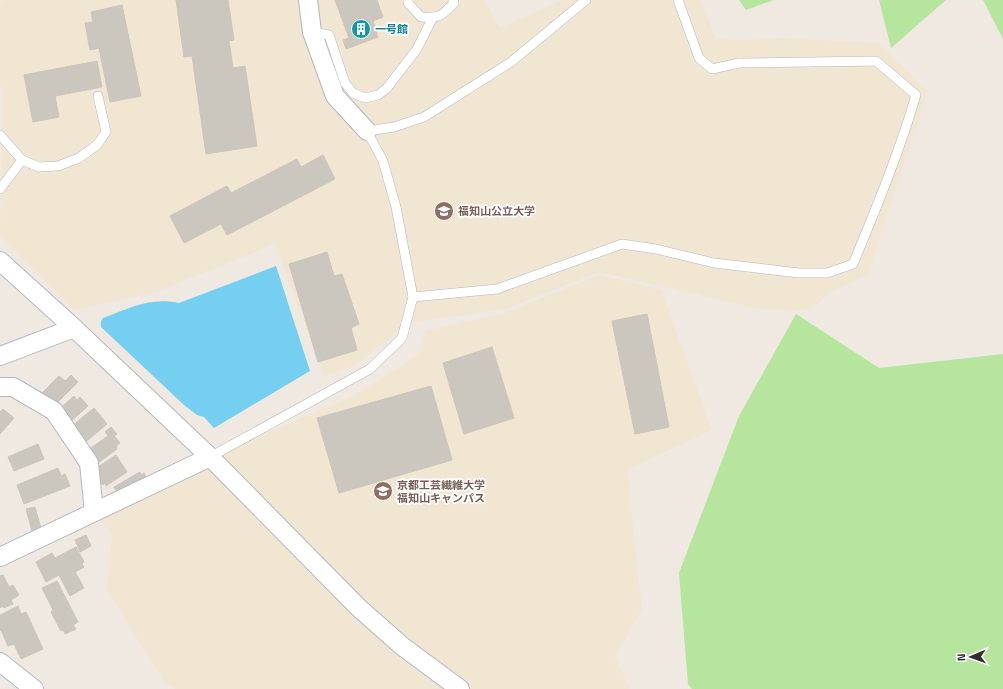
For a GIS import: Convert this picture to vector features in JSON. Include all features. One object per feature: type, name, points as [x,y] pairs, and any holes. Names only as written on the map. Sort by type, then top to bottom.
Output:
[{"type":"street","points":[[308,0],[312,32],[335,96],[367,131]]},
{"type":"street","points":[[0,261],[74,328],[210,457],[359,608],[402,646],[460,689]]},
{"type":"street","points":[[0,356],[74,328]]},
{"type":"street","points":[[0,387],[13,387],[54,411],[89,463],[94,512]]},
{"type":"street","points":[[0,557],[210,457]]},
{"type":"street","points":[[0,662],[34,689]]},
{"type":"lane","points":[[408,0],[408,3],[421,16],[432,17],[440,17],[454,3],[454,0]]},
{"type":"lane","points":[[210,457],[370,369],[402,338],[413,297],[396,207],[383,161],[367,131],[394,127],[424,117],[511,62],[586,0]]},
{"type":"lane","points":[[413,297],[497,289],[622,244],[656,249],[714,263],[799,273],[827,273],[853,264],[884,191],[906,129],[916,95],[876,61],[739,63],[712,69],[699,58],[678,0]]},
{"type":"lane","points":[[312,32],[329,35],[345,83],[353,93],[365,98],[378,95],[387,88],[417,49],[432,17]]},
{"type":"lane","points":[[0,135],[22,160],[39,167],[58,166],[79,158],[96,145],[106,132],[98,96]]},
{"type":"lane","points":[[0,189],[22,160]]},
{"type":"shaded area","name":"福知山公立大学","points":[[6,0],[484,0],[500,28],[563,0],[701,0],[716,39],[741,40],[782,38],[878,43],[928,91],[867,276],[832,291],[813,307],[801,310],[761,309],[599,272],[504,309],[407,323],[355,366],[324,376],[275,244],[156,292],[74,310],[0,235],[3,94],[0,83],[0,2]]},
{"type":"shaded area","name":"京都工芸繊維大学 福知山キャンパス","points":[[599,275],[661,290],[712,430],[627,470],[642,610],[615,656],[630,689],[176,689],[164,682],[107,590],[112,535],[94,512],[210,457],[354,396],[419,354],[426,331],[506,313]]},
{"type":"green space","points":[[739,0],[774,0],[746,10]]},
{"type":"green space","points":[[879,0],[946,0],[891,48]]},
{"type":"green space","points":[[983,0],[1003,0],[1003,39]]},
{"type":"green space","points":[[796,314],[879,368],[1003,354],[1003,689],[692,689],[688,684],[679,573],[739,416]]},
{"type":"water","points":[[276,266],[310,371],[214,428],[204,417],[197,415],[184,405],[101,327],[101,321],[103,318],[131,307],[159,301],[179,303]]},
{"type":"building","points":[[176,0],[228,0],[234,40],[229,41],[233,68],[245,66],[257,146],[206,154],[192,56],[184,57]]},
{"type":"building","name":"一号館","points":[[335,0],[377,0],[383,17],[373,21],[378,37],[346,49],[343,40],[349,38]]},
{"type":"building","points":[[122,5],[141,96],[110,102],[99,48],[90,50],[85,23],[93,22],[91,12]]},
{"type":"building","points":[[97,61],[102,87],[55,96],[59,117],[33,122],[24,75]]},
{"type":"building","points":[[323,155],[335,179],[227,235],[221,224],[184,243],[170,216],[227,186],[231,193],[297,159],[301,167]]},
{"type":"building","points":[[327,252],[334,276],[342,274],[359,324],[351,328],[357,350],[318,362],[289,264]]},
{"type":"building","points":[[647,314],[669,427],[635,434],[612,321]]},
{"type":"building","points":[[492,347],[514,418],[464,434],[443,363]]},
{"type":"building","points":[[71,375],[78,382],[52,408],[39,396],[59,376],[65,381]]},
{"type":"building","points":[[431,386],[452,460],[339,493],[317,418]]},
{"type":"building","points":[[74,396],[77,400],[80,397],[88,406],[69,423],[55,413]]},
{"type":"building","points":[[94,408],[107,424],[81,446],[74,437],[80,433],[73,425]]},
{"type":"building","points":[[3,409],[14,418],[0,434],[0,412]]},
{"type":"building","points":[[111,427],[117,434],[114,436],[120,443],[116,446],[117,449],[98,463],[88,450],[108,436],[105,432]]},
{"type":"building","points":[[38,444],[44,459],[14,471],[8,457]]},
{"type":"building","points":[[116,455],[127,472],[106,486],[105,483],[103,485],[98,479],[100,477],[95,469]]},
{"type":"building","points":[[58,468],[61,476],[65,474],[70,486],[24,504],[17,485]]},
{"type":"building","points":[[140,472],[141,475],[144,473],[147,480],[117,492],[114,487]]},
{"type":"building","points":[[35,507],[42,532],[33,535],[26,509]]},
{"type":"building","points":[[86,535],[91,546],[80,552],[75,540]]},
{"type":"building","points":[[76,547],[84,562],[82,564],[84,567],[75,572],[84,588],[70,596],[59,575],[46,582],[36,562],[52,553],[55,558]]},
{"type":"building","points":[[3,575],[9,587],[13,585],[19,595],[11,600],[13,604],[0,608],[0,576]]},
{"type":"building","points":[[57,581],[78,622],[73,625],[76,629],[65,634],[63,630],[61,631],[51,612],[53,610],[42,588]]},
{"type":"building","points":[[18,606],[21,614],[26,612],[43,649],[21,659],[14,644],[8,646],[1,630],[0,631],[0,615]]},
{"type":"place","name":"一号館","points":[[361,29]]},
{"type":"place","name":"福知山公立大学","points":[[444,211]]},
{"type":"place","name":"京都工芸繊維大学 福知山キャンパス","points":[[383,491]]}]
